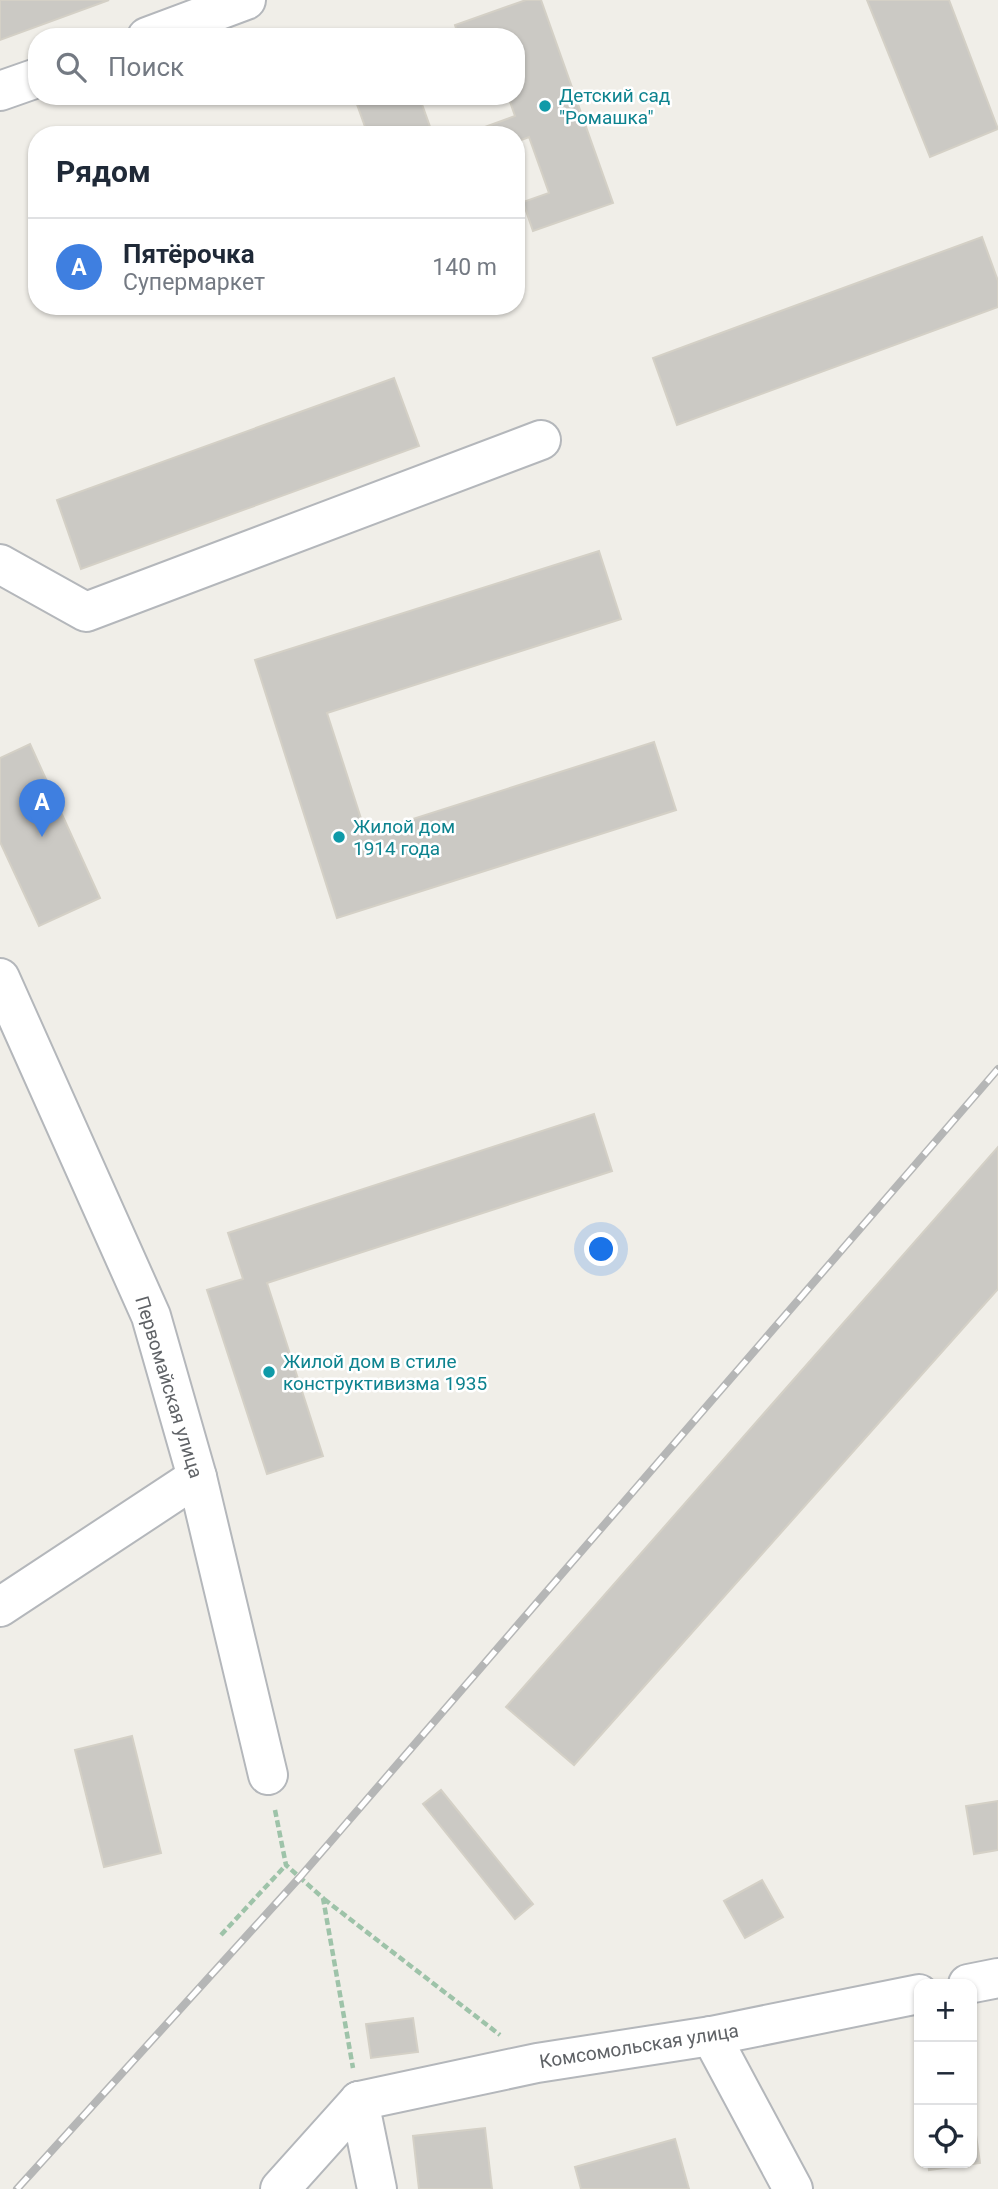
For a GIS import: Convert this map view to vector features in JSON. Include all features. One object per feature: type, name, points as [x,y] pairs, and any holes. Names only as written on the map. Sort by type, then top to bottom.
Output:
[{"type":"street","points":[[171,28],[246,0]]},
{"type":"street","points":[[0,92],[28,81]]},
{"type":"street","points":[[0,564],[86,612],[541,440]]},
{"type":"street","name":"Первомайская улица","points":[[0,978],[150,1316],[197,1477],[268,1775]]},
{"type":"street","points":[[0,1607],[197,1477]]},
{"type":"street","points":[[977,1982],[998,1978]]},
{"type":"street","name":"Комсомольская улица","points":[[359,2101],[537,2063],[711,2036],[914,1995]]},
{"type":"street","points":[[711,2036],[793,2189]]},
{"type":"street","points":[[280,2189],[359,2101]]},
{"type":"street","points":[[359,2101],[377,2189]]},
{"type":"path","points":[[268,1775],[286,1865],[323,1898],[537,2063]]},
{"type":"path","points":[[221,1935],[286,1865]]},
{"type":"path","points":[[323,1898],[359,2101]]},
{"type":"building","points":[[0,0],[109,0],[28,28],[0,40]]},
{"type":"building","name":"Детский сад \"Ромашка\"","points":[[526,0],[541,0],[613,203],[533,231],[525,201],[549,193],[529,137],[525,139],[525,126],[488,126],[515,116],[511,105],[525,105],[525,28],[456,28],[455,25]]},
{"type":"building","points":[[867,0],[949,0],[998,129],[930,157]]},
{"type":"building","points":[[357,105],[422,105],[430,126],[365,126]]},
{"type":"building","points":[[982,237],[998,281],[998,307],[677,425],[653,358]]},
{"type":"building","points":[[394,378],[419,446],[81,569],[57,500]]},
{"type":"building","points":[[599,551],[621,619],[327,713],[366,834],[654,742],[676,810],[337,918],[255,660]]},
{"type":"building","points":[[30,744],[100,898],[39,926],[0,842],[0,758]]},
{"type":"building","points":[[594,1114],[612,1171],[267,1283],[323,1456],[267,1474],[207,1290],[243,1279],[228,1233]]},
{"type":"building","points":[[998,1147],[998,1289],[574,1765],[506,1707]]},
{"type":"building","points":[[132,1736],[161,1853],[104,1867],[75,1750]]},
{"type":"building","points":[[441,1790],[533,1904],[515,1919],[423,1804]]},
{"type":"building","points":[[998,1801],[998,1850],[974,1854],[966,1806]]},
{"type":"building","points":[[762,1880],[783,1917],[745,1938],[724,1901]]},
{"type":"building","points":[[413,2018],[418,2052],[371,2058],[366,2024]]},
{"type":"building","points":[[485,2128],[492,2189],[419,2189],[413,2136]]},
{"type":"building","points":[[675,2139],[689,2189],[581,2189],[575,2167]]},
{"type":"building","points":[[977,2142],[980,2163],[977,2163]]},
{"type":"railway","points":[[17,2189],[300,1877],[998,1069]]},
{"type":"place","name":"Детский сад \"Ромашка\"","points":[[545,106]]},
{"type":"place","name":"Пятёрочка","points":[[42,837]]},
{"type":"place","name":"Жилой дом 1914 года","points":[[339,837]]},
{"type":"place","name":"Жилой дом в стиле конструктивизма 1935","points":[[269,1372]]}]
